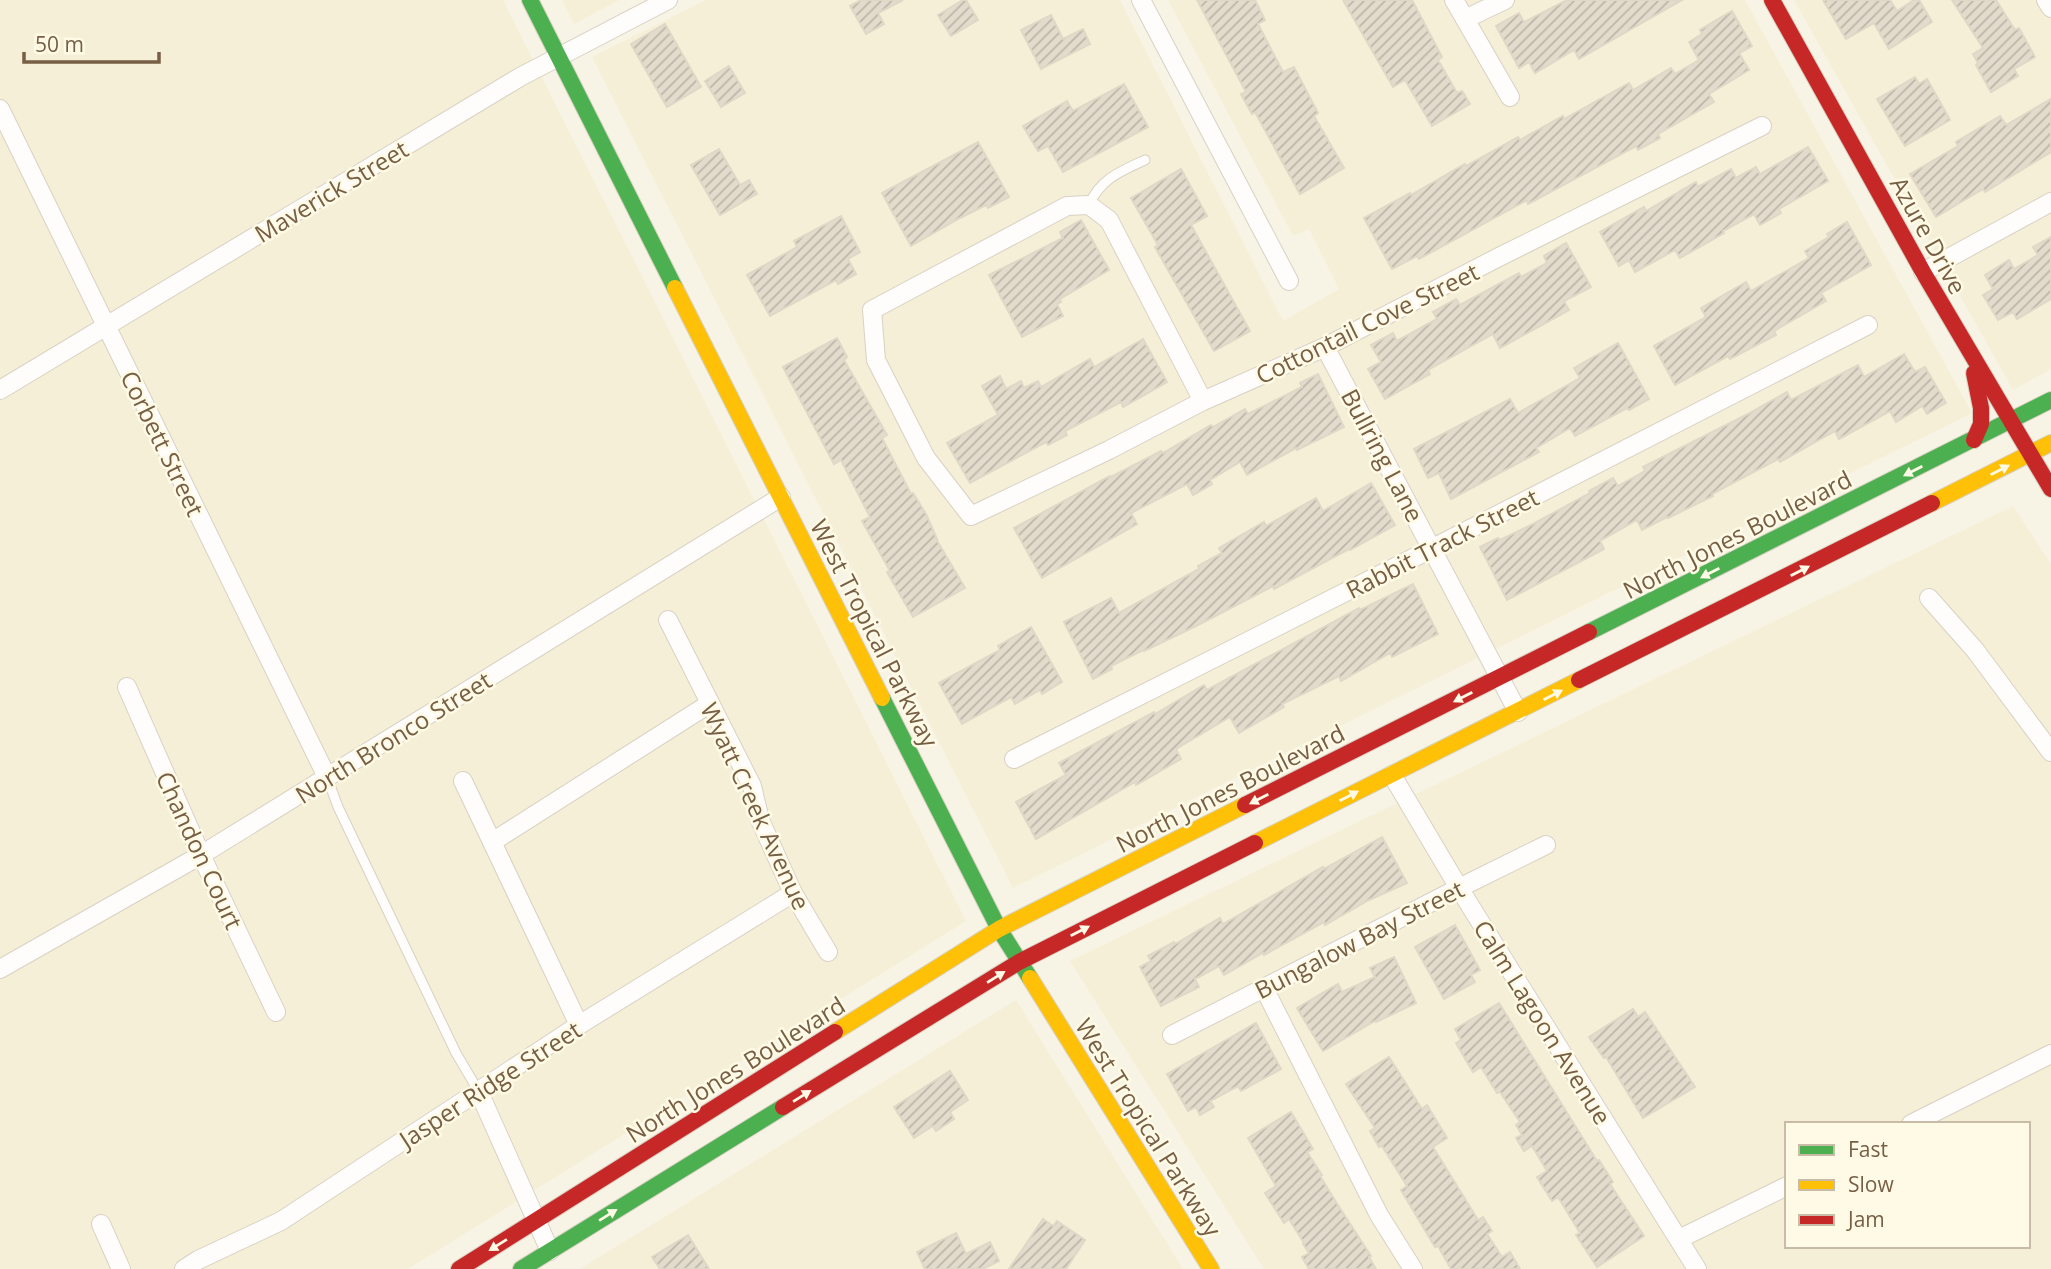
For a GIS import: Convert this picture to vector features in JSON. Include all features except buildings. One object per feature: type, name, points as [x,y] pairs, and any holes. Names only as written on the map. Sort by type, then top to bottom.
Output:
[{"type":"main road","name":"West Tropical Parkway","points":[[530,0],[999,929],[1211,1269]]},
{"type":"main road","name":"Azure Drive","points":[[1772,0],[1923,272],[2051,489]]},
{"type":"main road","points":[[1970,352],[1981,408],[1981,424],[1974,440]]},
{"type":"main road","name":"North Jones Boulevard","points":[[459,1269],[999,929],[2051,401]]},
{"type":"main road","points":[[521,1269],[1019,962],[2051,443]]},
{"type":"street","name":"Maverick Street","points":[[0,390],[520,77],[668,0]]},
{"type":"street","points":[[1141,0],[1289,281]]},
{"type":"street","points":[[1454,0],[1510,97]]},
{"type":"street","points":[[1465,19],[1505,0]]},
{"type":"street","points":[[2046,0],[2051,8]]},
{"type":"street","name":"Corbett Street","points":[[0,109],[327,777]]},
{"type":"street","name":"Cottontail Cove Street","points":[[1089,205],[1067,205],[872,310],[876,360],[926,458],[971,516],[1109,450],[1203,401],[1325,347],[1762,126]]},
{"type":"street","points":[[1923,272],[2051,202]]},
{"type":"street","points":[[1089,205],[1109,220],[1203,401]]},
{"type":"street","name":"Rabbit Track Street","points":[[1014,759],[1868,325]]},
{"type":"street","name":"Bullring Lane","points":[[1325,347],[1518,712]]},
{"type":"street","name":"North Bronco Street","points":[[0,969],[201,855],[781,496]]},
{"type":"street","points":[[1929,598],[1975,650],[2051,752]]},
{"type":"street","name":"Wyatt Creek Avenue","points":[[668,620],[752,786],[760,820],[793,893],[828,952]]},
{"type":"street","name":"Chandon Court","points":[[127,687],[201,855],[276,1013]]},
{"type":"street","points":[[492,842],[709,704]]},
{"type":"street","name":"Calm Lagoon Avenue","points":[[1392,775],[1697,1269]]},
{"type":"street","points":[[463,781],[579,1025]]},
{"type":"street","name":"Bungalow Bay Street","points":[[1172,1035],[1546,845]]},
{"type":"street","name":"Jasper Ridge Street","points":[[184,1269],[281,1221],[579,1025],[793,893]]},
{"type":"street","points":[[1264,988],[1379,1215],[1413,1269]]},
{"type":"street","points":[[1915,1122],[2051,1054]]},
{"type":"street","points":[[479,1092],[550,1251]]},
{"type":"street","points":[[1679,1240],[1785,1187]]},
{"type":"street","points":[[101,1224],[121,1269]]},
{"type":"lane","points":[[1089,205],[1107,179],[1145,160]]},
{"type":"lane","points":[[327,777],[338,807],[456,1053],[479,1092]]},
{"type":"shaded area","points":[[0,0],[503,0],[966,921],[408,1269],[0,1269]]},
{"type":"shaded area","points":[[562,0],[619,0],[574,24]]},
{"type":"shaded area","points":[[706,0],[1120,0],[1283,321],[1339,289],[1309,229],[1293,236],[1168,0],[1745,0],[1972,413],[1013,888],[592,57]]},
{"type":"shaded area","points":[[1794,0],[2051,0],[2051,369],[2013,390]]},
{"type":"shaded area","points":[[2013,506],[2051,564],[2051,1269],[1264,1269],[1070,961]]},
{"type":"shaded area","points":[[1016,1000],[1183,1269],[580,1269]]},
{"type":"traffic: fast","points":[[530,0],[675,288]]},
{"type":"traffic: fast","points":[[1589,632],[2051,400]]},
{"type":"traffic: fast","points":[[882,698],[999,929],[1030,978]]},
{"type":"traffic: fast","points":[[521,1269],[783,1107]]},
{"type":"traffic: slow","points":[[675,288],[882,698]]},
{"type":"traffic: slow","points":[[1932,503],[2051,443]]},
{"type":"traffic: slow","points":[[1255,843],[1579,680]]},
{"type":"traffic: slow","points":[[835,1032],[999,929],[1245,805]]},
{"type":"traffic: slow","points":[[1030,978],[1211,1269]]},
{"type":"traffic: jam","points":[[1772,0],[1923,272],[2051,489]]},
{"type":"traffic: jam","points":[[1974,373],[1981,408],[1981,424],[1974,440]]},
{"type":"traffic: jam","points":[[1579,680],[1932,503]]},
{"type":"traffic: jam","points":[[1245,805],[1589,632]]},
{"type":"traffic: jam","points":[[783,1107],[1019,962],[1255,843]]},
{"type":"traffic: jam","points":[[459,1269],[835,1032]]}]
